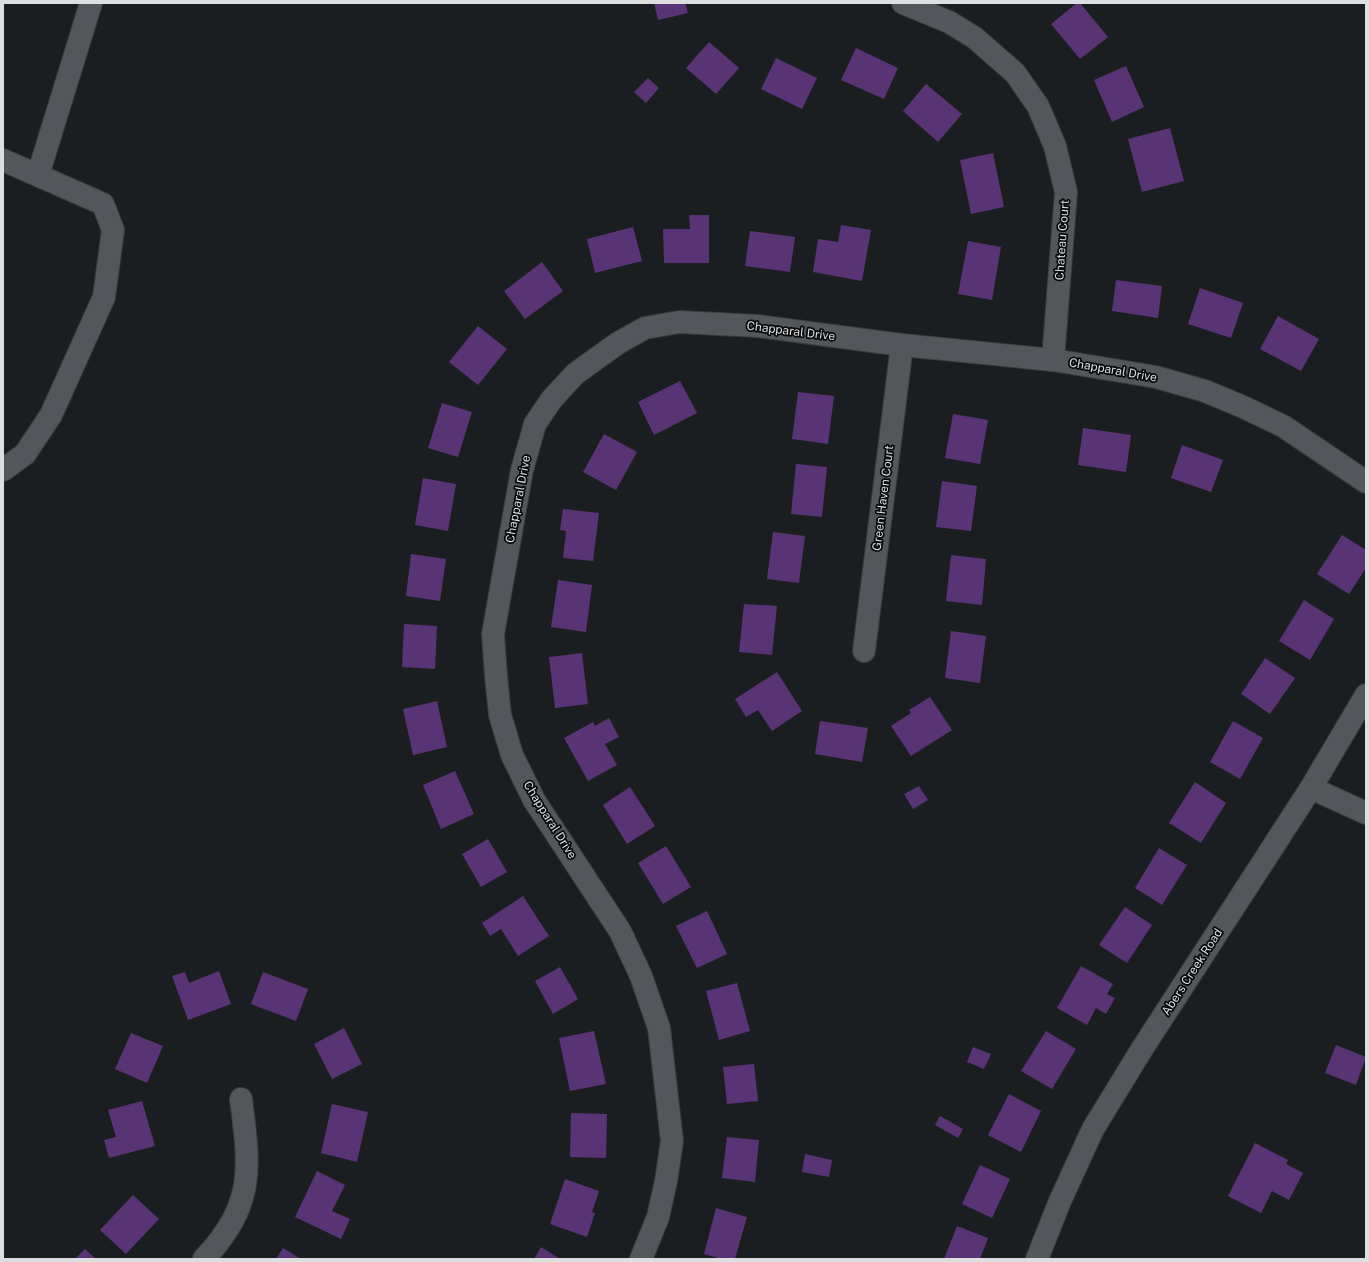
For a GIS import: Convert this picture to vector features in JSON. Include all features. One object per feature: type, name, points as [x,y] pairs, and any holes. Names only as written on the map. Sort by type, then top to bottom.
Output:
[{"type":"street","points":[[38,175],[91,3]]},
{"type":"street","name":"Chateau Court","points":[[903,3],[949,22],[975,38],[1016,73],[1038,106],[1052,140],[1066,192],[1053,360]]},
{"type":"street","points":[[3,160],[103,204],[113,230],[104,297],[51,415],[25,454],[3,470]]},
{"type":"street","name":"Chapparal Drive","points":[[641,1259],[658,1217],[666,1181],[672,1141],[659,1028],[642,976],[620,931],[534,800],[512,755],[500,715],[493,634],[522,470],[536,424],[552,399],[575,374],[618,343],[645,328],[679,322],[758,326],[902,345],[1053,360],[1156,377],[1205,391],[1283,426],[1366,482]]},
{"type":"street","name":"Green Haven Court","points":[[864,651],[902,345]]},
{"type":"street","name":"Abers Creek Road","points":[[1037,1259],[1060,1201],[1093,1129],[1142,1049],[1311,788],[1366,695]]},
{"type":"street","points":[[1311,788],[1366,813]]},
{"type":"street","points":[[204,1259],[236,1216],[245,1188],[248,1152],[241,1099]]},
{"type":"building","points":[[654,3],[685,3],[688,13],[658,20]]},
{"type":"building","points":[[1077,3],[1080,3],[1108,37],[1080,59],[1051,24]]},
{"type":"building","points":[[709,42],[739,68],[716,94],[686,68]]},
{"type":"building","points":[[856,48],[898,68],[884,99],[841,80]]},
{"type":"building","points":[[776,58],[817,78],[802,109],[761,89]]},
{"type":"building","points":[[1126,66],[1144,107],[1112,122],[1094,80]]},
{"type":"building","points":[[648,78],[659,88],[646,103],[634,92]]},
{"type":"building","points":[[926,84],[962,114],[938,142],[903,111]]},
{"type":"building","points":[[1170,128],[1184,181],[1142,192],[1128,139]]},
{"type":"building","points":[[993,153],[1004,207],[971,214],[960,160]]},
{"type":"building","points":[[689,215],[709,215],[709,263],[664,263],[663,229],[690,229]]},
{"type":"building","points":[[841,225],[871,230],[862,281],[813,272],[818,239],[838,242]]},
{"type":"building","points":[[633,227],[642,261],[595,273],[587,239]]},
{"type":"building","points":[[750,231],[795,237],[790,272],[745,266]]},
{"type":"building","points":[[968,241],[1001,247],[992,300],[958,294]]},
{"type":"building","points":[[542,262],[563,291],[525,319],[504,291]]},
{"type":"building","points":[[1116,280],[1162,286],[1158,318],[1112,311]]},
{"type":"building","points":[[1200,288],[1243,303],[1231,338],[1188,324]]},
{"type":"building","points":[[1278,316],[1319,339],[1301,371],[1260,349]]},
{"type":"building","points":[[478,326],[507,349],[478,385],[449,362]]},
{"type":"building","points":[[680,381],[697,413],[654,435],[638,402]]},
{"type":"building","points":[[798,392],[834,396],[828,444],[792,439]]},
{"type":"building","points":[[442,403],[472,412],[458,457],[428,448]]},
{"type":"building","points":[[953,414],[988,420],[980,464],[945,458]]},
{"type":"building","points":[[1083,428],[1131,435],[1126,472],[1078,465]]},
{"type":"building","points":[[604,434],[637,452],[616,490],[583,472]]},
{"type":"building","points":[[1182,445],[1223,460],[1211,492],[1171,478]]},
{"type":"building","points":[[796,464],[827,467],[822,517],[791,514]]},
{"type":"building","points":[[423,478],[456,484],[448,531],[415,525]]},
{"type":"building","points":[[942,481],[977,486],[971,531],[936,527]]},
{"type":"building","points":[[563,509],[599,513],[593,561],[563,558],[566,531],[560,530]]},
{"type":"building","points":[[773,532],[805,536],[799,583],[767,579]]},
{"type":"building","points":[[1342,535],[1366,550],[1366,568],[1349,594],[1317,574]]},
{"type":"building","points":[[411,554],[446,559],[440,601],[406,596]]},
{"type":"building","points":[[951,555],[986,559],[982,605],[946,601]]},
{"type":"building","points":[[558,580],[592,585],[586,632],[551,627]]},
{"type":"building","points":[[1304,600],[1334,619],[1310,660],[1279,641]]},
{"type":"building","points":[[744,604],[777,606],[772,655],[739,652]]},
{"type":"building","points":[[404,624],[437,626],[435,669],[402,667]]},
{"type":"building","points":[[951,631],[986,636],[980,683],[945,678]]},
{"type":"building","points":[[582,653],[588,704],[555,708],[549,657]]},
{"type":"building","points":[[1265,658],[1295,678],[1270,714],[1241,694]]},
{"type":"building","points":[[777,672],[802,711],[772,731],[758,710],[746,717],[735,699]]},
{"type":"building","points":[[930,697],[952,730],[911,756],[891,726],[911,713],[909,710]]},
{"type":"building","points":[[437,701],[447,747],[413,755],[403,709]]},
{"type":"building","points":[[609,718],[619,737],[605,744],[617,765],[588,781],[564,738],[593,722],[595,726]]},
{"type":"building","points":[[820,721],[868,728],[862,762],[815,754]]},
{"type":"building","points":[[1233,721],[1263,738],[1240,779],[1210,762]]},
{"type":"building","points":[[455,771],[474,814],[441,829],[423,785]]},
{"type":"building","points":[[1195,782],[1226,803],[1201,843],[1169,823]]},
{"type":"building","points":[[919,786],[928,800],[913,809],[904,794]]},
{"type":"building","points":[[630,787],[655,826],[627,844],[603,805]]},
{"type":"building","points":[[488,839],[507,872],[481,887],[462,854]]},
{"type":"building","points":[[666,846],[691,887],[663,904],[638,863]]},
{"type":"building","points":[[1159,848],[1187,865],[1162,905],[1135,888]]},
{"type":"building","points":[[523,896],[549,936],[518,956],[501,929],[490,936],[482,923]]},
{"type":"building","points":[[1125,907],[1152,925],[1127,963],[1099,945]]},
{"type":"building","points":[[707,911],[727,954],[697,968],[676,926]]},
{"type":"building","points":[[1081,966],[1113,984],[1107,994],[1115,998],[1106,1014],[1096,1008],[1087,1025],[1057,1008]]},
{"type":"building","points":[[560,967],[578,999],[553,1014],[535,981]]},
{"type":"building","points":[[219,971],[231,1004],[188,1020],[172,976],[185,972],[189,983]]},
{"type":"building","points":[[263,972],[308,989],[296,1021],[251,1004]]},
{"type":"building","points":[[737,983],[750,1031],[719,1040],[706,991]]},
{"type":"building","points":[[344,1028],[362,1064],[332,1079],[314,1044]]},
{"type":"building","points":[[594,1031],[606,1084],[570,1091],[559,1038]]},
{"type":"building","points":[[1046,1031],[1076,1049],[1052,1089],[1021,1071]]},
{"type":"building","points":[[131,1033],[163,1046],[147,1083],[115,1069]]},
{"type":"building","points":[[1336,1045],[1366,1057],[1356,1085],[1325,1073]]},
{"type":"building","points":[[973,1047],[991,1054],[984,1069],[967,1062]]},
{"type":"building","points":[[754,1064],[758,1101],[727,1104],[723,1067]]},
{"type":"building","points":[[1009,1094],[1041,1111],[1021,1152],[988,1135]]},
{"type":"building","points":[[142,1101],[155,1146],[109,1158],[104,1140],[116,1137],[108,1110]]},
{"type":"building","points":[[332,1104],[368,1112],[357,1162],[321,1153]]},
{"type":"building","points":[[571,1113],[607,1114],[606,1158],[570,1157]]},
{"type":"building","points":[[940,1116],[963,1129],[958,1138],[935,1125]]},
{"type":"building","points":[[727,1137],[759,1140],[755,1182],[722,1178]]},
{"type":"building","points":[[1255,1143],[1288,1160],[1286,1164],[1303,1173],[1289,1200],[1272,1191],[1261,1213],[1228,1196]]},
{"type":"building","points":[[805,1154],[832,1160],[829,1177],[802,1172]]},
{"type":"building","points":[[980,1165],[1010,1179],[992,1218],[962,1204]]},
{"type":"building","points":[[317,1171],[345,1185],[332,1211],[350,1219],[341,1239],[295,1217]]},
{"type":"building","points":[[565,1179],[599,1191],[592,1212],[595,1213],[587,1237],[550,1224]]},
{"type":"building","points":[[133,1195],[159,1219],[126,1254],[100,1230]]},
{"type":"building","points":[[716,1208],[747,1217],[735,1259],[722,1259],[704,1254]]},
{"type":"building","points":[[957,1226],[988,1238],[980,1259],[944,1259]]},
{"type":"building","points":[[541,1247],[560,1259],[534,1259]]},
{"type":"building","points":[[283,1248],[301,1259],[276,1259]]},
{"type":"building","points":[[85,1249],[96,1259],[75,1259]]}]
